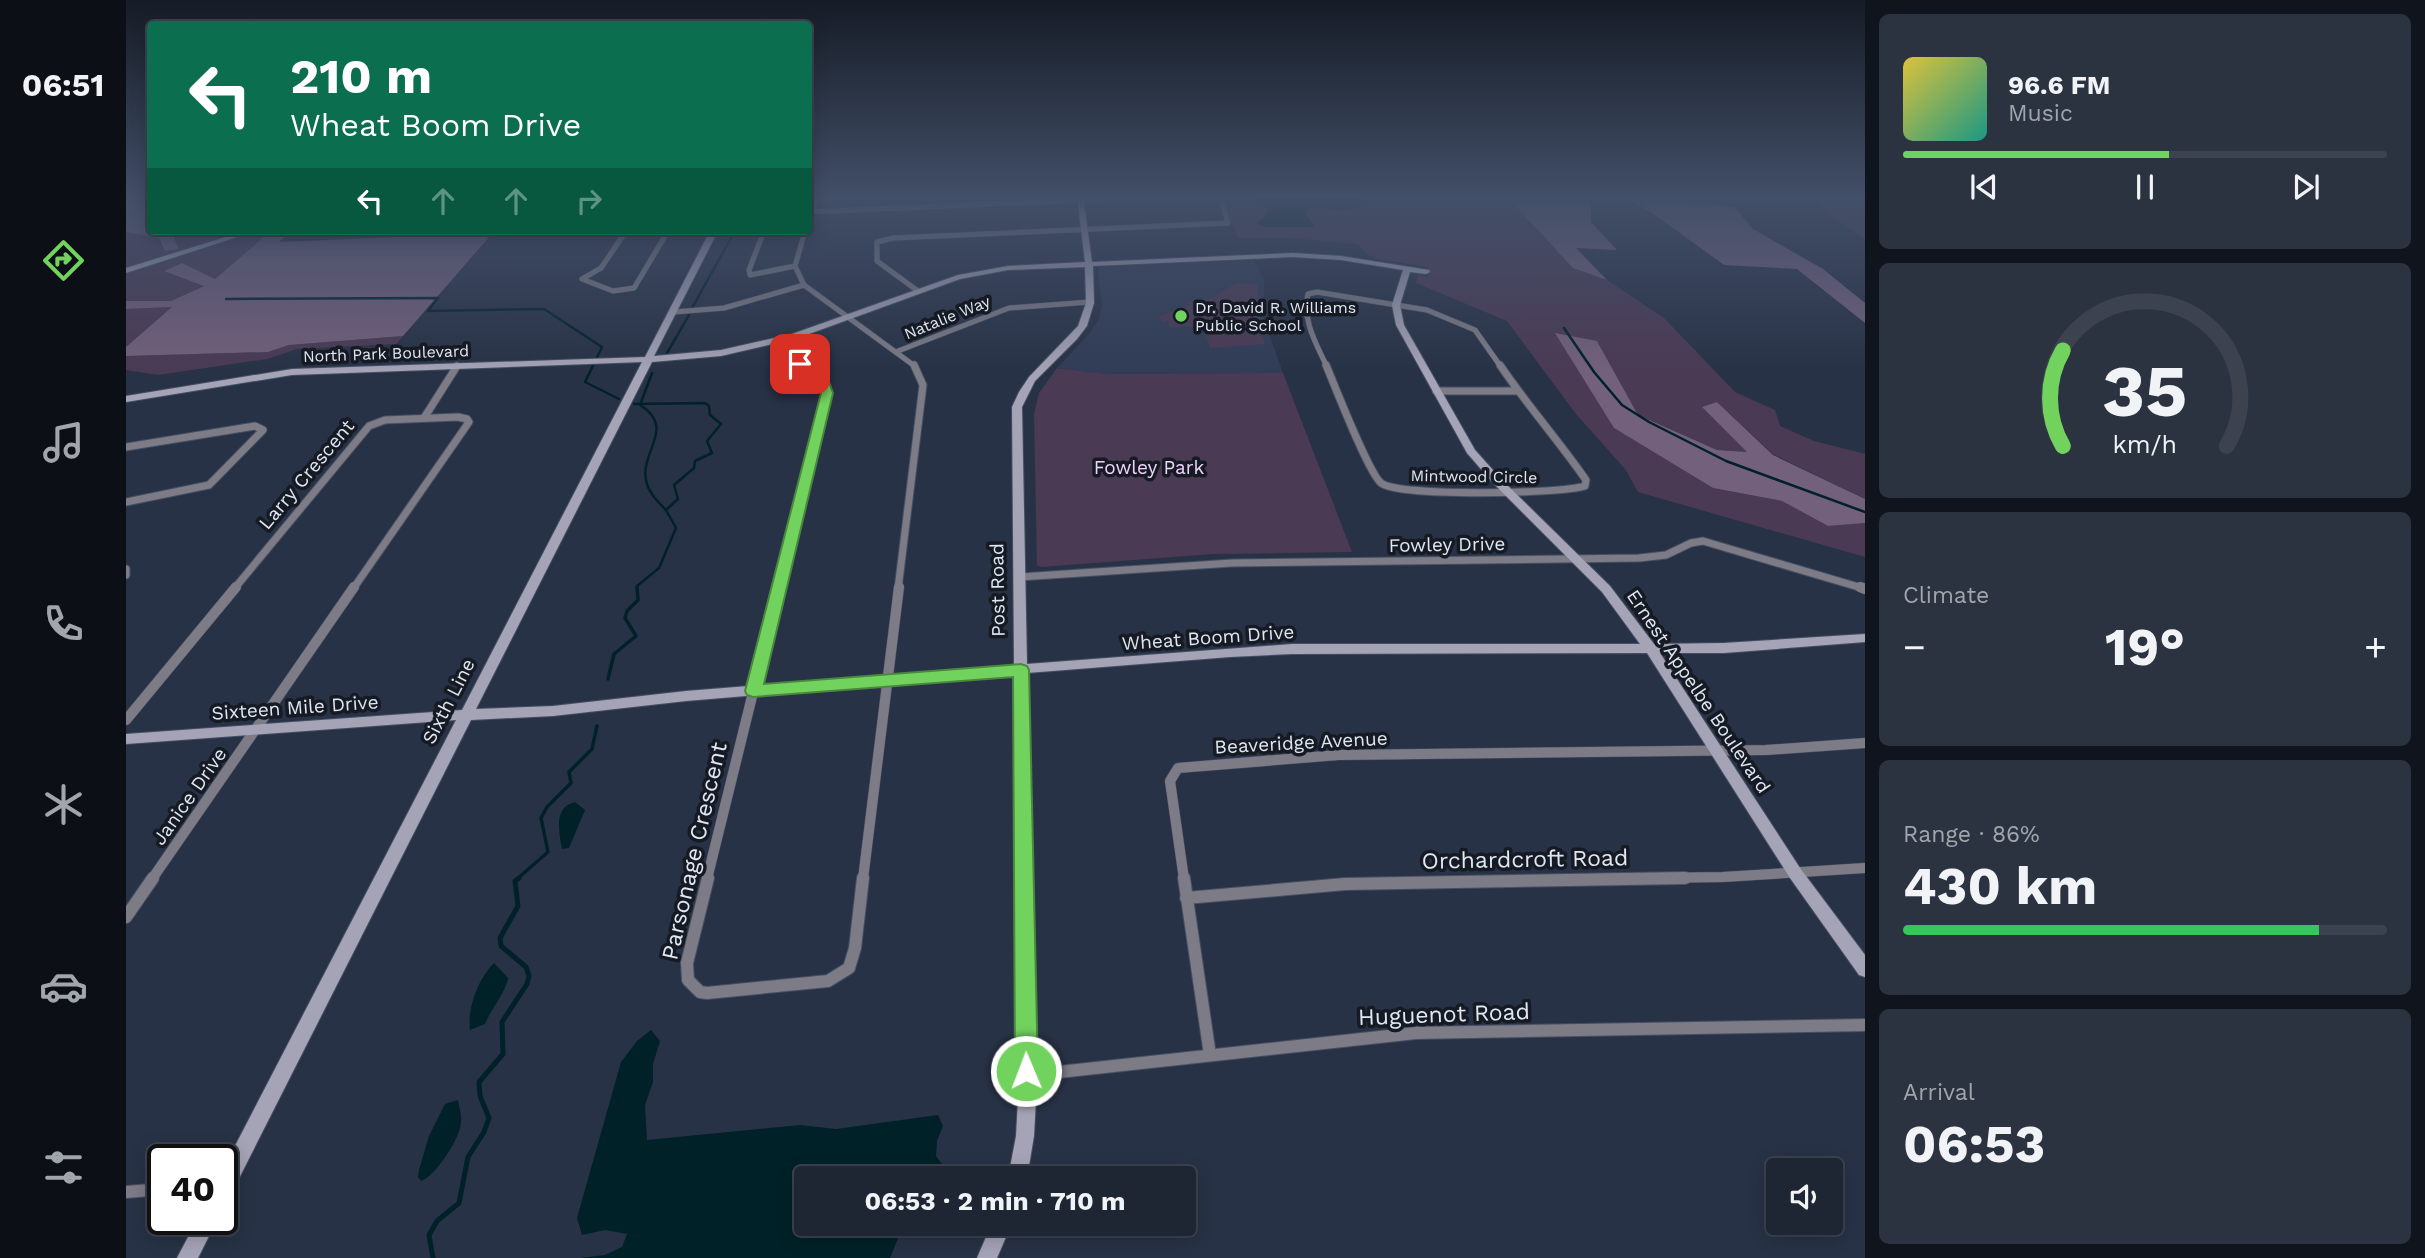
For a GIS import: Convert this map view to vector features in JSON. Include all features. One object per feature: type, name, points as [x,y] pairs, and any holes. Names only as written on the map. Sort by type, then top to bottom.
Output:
[{"type":"street","points":[[126,271],[177,255]]},
{"type":"street","points":[[610,255],[601,268],[582,279],[613,291],[634,288],[654,255]]},
{"type":"street","name":"Sixth Line","points":[[238,1156],[702,255]]},
{"type":"street","points":[[755,255],[749,270],[750,275],[795,266]]},
{"type":"street","points":[[798,255],[795,266],[804,285],[898,351],[918,369],[923,385],[886,681]]},
{"type":"street","points":[[875,255],[877,261],[918,291]]},
{"type":"street","points":[[1086,255],[1090,302]]},
{"type":"street","points":[[650,359],[721,353],[776,342],[918,291],[983,271],[1087,263],[1293,255],[1341,258],[1426,272]]},
{"type":"street","points":[[1396,305],[1406,269]]},
{"type":"street","points":[[674,312],[697,312],[750,304],[804,285]]},
{"type":"street","name":"Mintwood Circle","points":[[1317,292],[1438,313],[1475,330],[1518,391],[1577,467],[1586,483],[1582,489],[1573,492],[1392,488],[1376,479],[1309,326],[1305,298],[1308,294],[1317,292]]},
{"type":"street","name":"Natalie Way","points":[[898,351],[1009,308],[1090,302]]},
{"type":"street","name":"Post Road","points":[[1019,1166],[1025,1136],[1026,1071],[1017,407],[1022,388],[1085,321],[1090,302]]},
{"type":"street","name":"Ernest Appelbe Boulevard","points":[[1396,305],[1402,332],[1471,452],[1606,589],[1650,648],[1795,873],[1865,968]]},
{"type":"street","points":[[753,691],[827,393],[825,385],[776,342]]},
{"type":"street","name":"North Park Boulevard","points":[[126,399],[292,372],[650,359]]},
{"type":"street","points":[[424,418],[457,366]]},
{"type":"street","points":[[1436,391],[1518,391]]},
{"type":"street","name":"Larry Crescent","points":[[126,720],[365,429],[380,421],[464,417],[468,422],[256,730]]},
{"type":"street","points":[[126,447],[247,426],[263,428],[209,485],[126,502]]},
{"type":"street","name":"Fowley Drive","points":[[1020,577],[1232,562],[1579,559],[1666,555],[1691,543],[1703,541],[1865,589]]},
{"type":"street","points":[[126,569],[126,575]]},
{"type":"street","name":"Wheat Boom Drive","points":[[467,715],[1292,649],[1734,647],[1865,638]]},
{"type":"street","name":"Parsonage Crescent","points":[[753,691],[687,963],[688,980],[693,987],[707,993],[828,981],[849,968],[856,948],[886,681]]},
{"type":"street","name":"Sixteen Mile Drive","points":[[126,739],[467,715]]},
{"type":"street","name":"Janice Drive","points":[[126,917],[256,730]]},
{"type":"street","points":[[1718,751],[1865,743]]},
{"type":"street","name":"Beaveridge Avenue","points":[[1210,1055],[1170,782],[1178,768],[1338,755],[1718,751]]},
{"type":"street","name":"Orchardcroft Road","points":[[1186,898],[1345,884],[1795,873],[1865,868]]},
{"type":"street","name":"Huguenot Road","points":[[1026,1071],[1059,1072],[1416,1033],[1865,1025]]},
{"type":"street","points":[[126,1192],[147,1190]]},
{"type":"street","points":[[187,1258],[199,1235]]},
{"type":"street","points":[[987,1258],[996,1236]]},
{"type":"shaded area","points":[[243,255],[474,255],[403,336],[289,345],[268,352],[126,356],[126,347],[172,307],[126,309],[126,301],[171,301],[204,286],[164,271],[182,263],[215,279]]},
{"type":"shaded area","points":[[1561,255],[1582,255],[1607,280],[1573,268]]},
{"type":"shaded area","points":[[1710,255],[1798,255],[1823,269],[1865,303],[1865,323],[1797,269],[1724,265]]},
{"type":"shaded area","name":"Dr. David R. Williams Public School","points":[[1253,260],[1264,280],[1264,320],[1283,373],[1107,374],[1057,368],[1089,334],[1099,319],[1102,306],[1098,270],[1101,267]]},
{"type":"shaded area","points":[[1555,333],[1597,341],[1638,415],[1717,450],[1747,452],[1702,407],[1717,402],[1773,455],[1865,499],[1865,523],[1828,526],[1782,501],[1713,488],[1614,428]]},
{"type":"shaded area","points":[[575,802],[585,810],[569,848],[562,849],[560,815],[563,809]]},
{"type":"shaded area","points":[[494,963],[508,978],[507,983],[485,1024],[470,1030],[470,1013],[475,994]]},
{"type":"shaded area","points":[[651,1030],[660,1041],[653,1064],[653,1082],[645,1105],[647,1140],[800,1125],[836,1129],[938,1115],[943,1126],[937,1141],[936,1156],[943,1166],[794,1166],[794,1236],[899,1236],[890,1258],[580,1258],[605,1255],[622,1247],[627,1234],[605,1230],[582,1235],[577,1218],[621,1062],[637,1041]]},
{"type":"shaded area","points":[[458,1100],[461,1119],[457,1137],[440,1165],[421,1181],[418,1177],[419,1170],[429,1136],[445,1104]]},
{"type":"green space","points":[[126,255],[244,255],[215,280],[182,263],[166,271],[205,285],[171,301],[126,301]]},
{"type":"green space","points":[[1368,255],[1561,255],[1573,267],[1607,280],[1664,318],[1735,392],[1775,410],[1780,426],[1814,441],[1865,454],[1865,499],[1773,454],[1717,402],[1702,407],[1748,452],[1717,450],[1638,415],[1597,341],[1614,428],[1713,488],[1782,501],[1828,526],[1865,523],[1865,557],[1638,492],[1626,470],[1576,414],[1507,321],[1416,283],[1418,275],[1428,277],[1429,267],[1377,259]]},
{"type":"green space","points":[[1236,283],[1258,284],[1257,323],[1265,344],[1210,348],[1204,326],[1169,327],[1168,320],[1162,322],[1159,316],[1189,305],[1188,302],[1212,298]]},
{"type":"green space","points":[[173,307],[126,347],[126,309]]},
{"type":"green space","points":[[403,336],[396,344],[297,349],[267,359],[158,375],[126,370],[126,356],[268,352],[289,345]]},
{"type":"green space","name":"Fowley Park","points":[[1057,368],[1107,374],[1283,373],[1352,552],[1213,554],[1041,567],[1037,565],[1034,414],[1039,393]]},
{"type":"waterway","points":[[692,308],[722,255]]},
{"type":"waterway","points":[[226,299],[438,298],[428,311],[544,309],[602,347],[585,382],[619,399]]},
{"type":"waterway","points":[[667,353],[689,315]]},
{"type":"waterway","points":[[1564,328],[1594,372],[1622,405],[1649,422],[1726,461],[1865,512]]},
{"type":"waterway","points":[[640,404],[652,373]]},
{"type":"waterway","points":[[640,404],[705,403],[709,406],[710,415],[721,424],[707,441],[712,453],[695,461],[694,468],[674,485],[678,499],[666,510]]},
{"type":"waterway","points":[[634,404],[640,404]]},
{"type":"waterway","points":[[640,404],[656,423],[654,442],[645,473],[647,484],[666,510]]},
{"type":"waterway","points":[[637,587],[659,568],[676,528],[666,510]]},
{"type":"waterway","points":[[608,679],[614,654],[636,636],[625,618],[627,611],[638,600],[637,587]]},
{"type":"waterway","points":[[517,879],[548,852],[541,818],[547,807],[571,783],[569,772],[592,749],[597,726]]},
{"type":"waterway","points":[[433,1258],[429,1235],[437,1221],[459,1203],[468,1157],[484,1132],[489,1118],[480,1096],[479,1082],[503,1054],[502,1022],[527,984],[529,976],[526,967],[501,946],[500,938],[518,906],[515,881],[519,878]]},
{"type":"place","name":"Dr. David R. Williams Public School","points":[[1181,316]]},
{"type":"route","points":[[800,364],[825,385],[827,393],[753,691],[1021,670],[1026,1071]]}]
